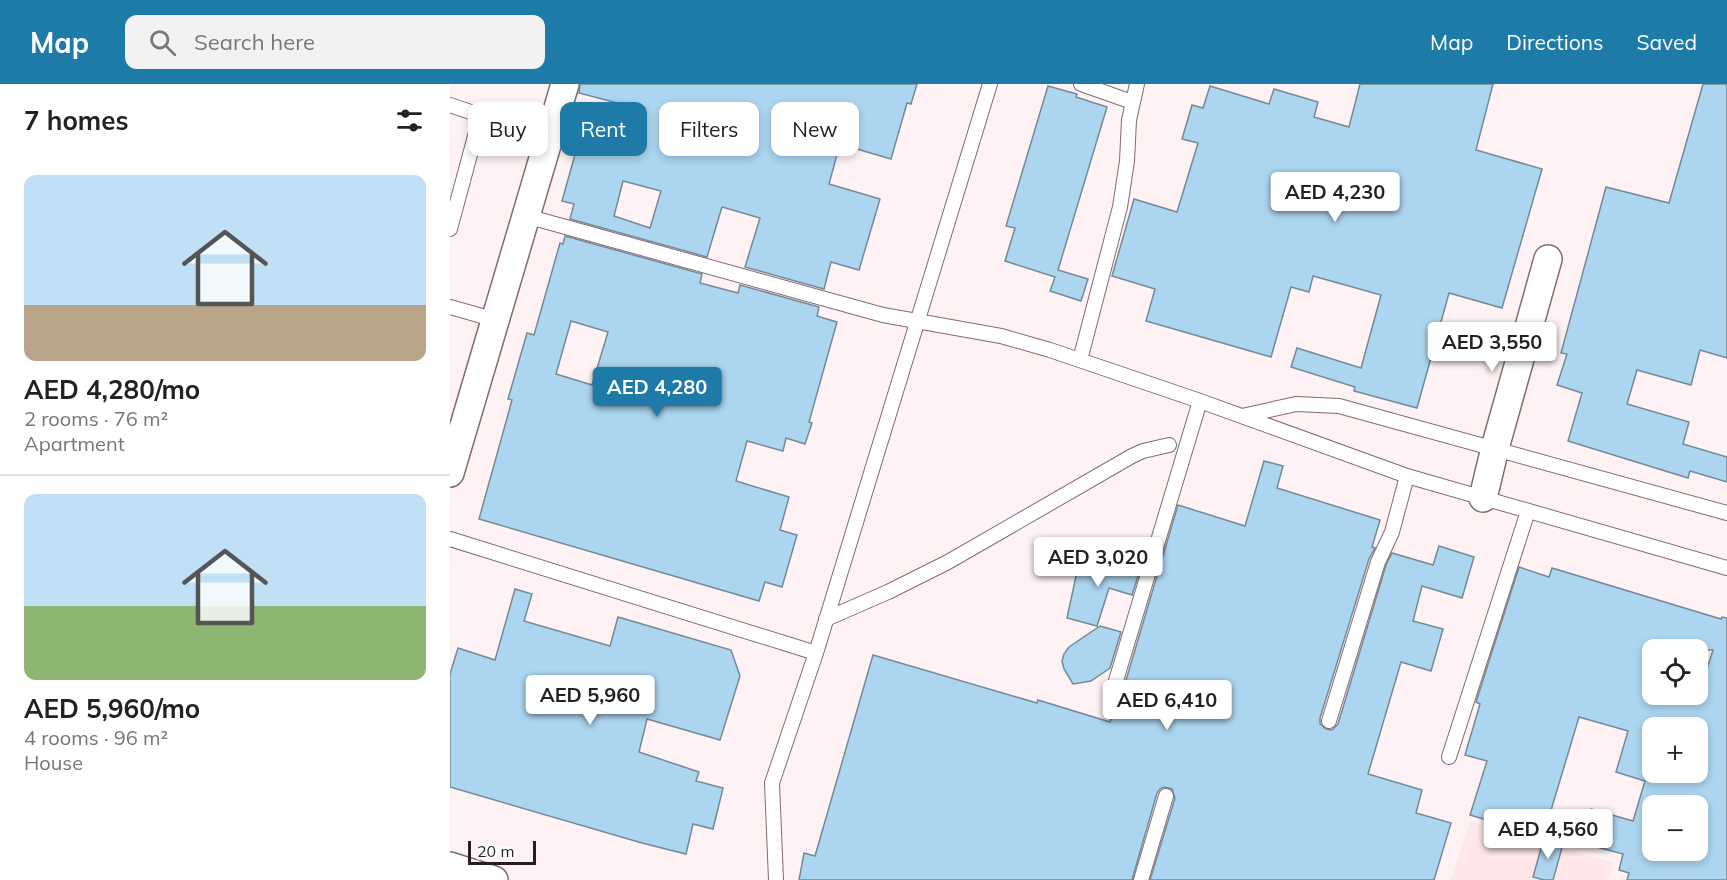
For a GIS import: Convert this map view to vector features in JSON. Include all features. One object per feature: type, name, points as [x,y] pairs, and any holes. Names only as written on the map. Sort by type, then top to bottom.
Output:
[{"type":"street","points":[[451,468],[565,84]]},
{"type":"street","points":[[1483,498],[1548,259]]},
{"type":"street","points":[[450,866],[494,880]]},
{"type":"lane","points":[[776,880],[772,783],[816,653],[990,84]]},
{"type":"lane","points":[[1081,84],[1132,102]]},
{"type":"lane","points":[[1080,360],[1120,207],[1126,173],[1129,120],[1137,84]]},
{"type":"lane","points":[[450,105],[468,110]]},
{"type":"lane","points":[[450,229],[470,156]]},
{"type":"lane","points":[[526,216],[883,315],[1002,336],[1200,401],[1407,476],[1727,568]]},
{"type":"lane","points":[[450,307],[496,320]]},
{"type":"lane","points":[[1115,684],[1200,401]]},
{"type":"lane","points":[[1242,416],[1296,404],[1340,406],[1727,513]]},
{"type":"lane","points":[[826,619],[948,562],[1132,456],[1169,445]]},
{"type":"lane","points":[[1329,721],[1378,562],[1392,532],[1407,476]]},
{"type":"lane","points":[[1449,757],[1528,511]]},
{"type":"lane","points":[[450,539],[816,653]]},
{"type":"lane","points":[[1141,880],[1166,796]]},
{"type":"shaded area","points":[[1470,821],[1613,863],[1608,880],[1451,880]]},
{"type":"building","points":[[580,84],[917,84],[911,104],[907,103],[891,159],[859,150],[859,102],[771,102],[771,156],[837,156],[829,184],[880,199],[859,270],[831,262],[824,289],[745,267],[760,218],[722,207],[707,257],[570,219],[574,204],[562,201],[575,156],[647,156],[647,102],[613,102],[579,93]],"holes":[[[623,181],[661,191],[650,228],[614,216]]]},
{"type":"building","points":[[1360,84],[1493,84],[1476,150],[1542,169],[1502,308],[1449,293],[1417,408],[1354,391],[1355,387],[1291,367],[1297,348],[1361,368],[1381,295],[1313,276],[1309,292],[1291,287],[1271,357],[1146,321],[1155,289],[1112,276],[1134,199],[1177,212],[1198,143],[1182,139],[1192,105],[1203,108],[1210,86],[1269,104],[1274,89],[1318,102],[1314,117],[1349,127]]},
{"type":"building","points":[[1703,84],[1727,84],[1727,358],[1700,350],[1691,385],[1637,370],[1627,404],[1689,422],[1683,444],[1727,457],[1727,482],[1690,471],[1688,478],[1568,441],[1582,393],[1557,385],[1567,354],[1561,353],[1606,187],[1669,203]]},
{"type":"building","points":[[1048,86],[1077,94],[1076,97],[1107,107],[1058,270],[1088,279],[1081,301],[1050,291],[1055,277],[1005,261],[1015,228],[1006,226]]},
{"type":"building","points":[[565,236],[702,274],[700,283],[738,293],[740,285],[819,307],[817,316],[837,322],[805,444],[786,438],[783,451],[747,441],[736,481],[789,497],[780,530],[797,535],[782,587],[765,582],[759,601],[479,519],[512,400],[508,399],[527,333],[534,335],[560,243],[563,244]],"holes":[[[571,321],[608,332],[592,385],[556,374]]]},
{"type":"building","points":[[1264,461],[1283,466],[1277,488],[1380,520],[1372,547],[1375,548],[1369,559],[1320,718],[1320,724],[1326,729],[1332,730],[1338,724],[1386,565],[1392,553],[1433,565],[1439,546],[1474,557],[1462,598],[1422,586],[1413,621],[1443,629],[1431,671],[1401,662],[1368,774],[1422,790],[1416,813],[1451,823],[1434,880],[1150,880],[1175,798],[1172,789],[1164,787],[1157,793],[1132,880],[799,880],[804,853],[815,856],[873,655],[1110,722],[1119,692],[1124,687],[1178,505],[1245,526]]},
{"type":"building","points":[[1086,555],[1140,570],[1132,595],[1109,588],[1097,626],[1067,618],[1079,562],[1083,563]]},
{"type":"building","points":[[1519,567],[1549,577],[1552,568],[1721,619],[1722,617],[1727,618],[1727,880],[1627,880],[1629,873],[1619,870],[1623,854],[1582,843],[1591,809],[1633,821],[1644,783],[1708,783],[1708,717],[1642,717],[1642,780],[1616,772],[1628,731],[1579,717],[1543,837],[1470,815],[1487,761],[1465,755],[1480,704],[1476,702]]},
{"type":"building","points":[[515,589],[532,594],[524,621],[610,646],[618,617],[731,650],[740,676],[720,740],[647,719],[639,752],[699,772],[696,781],[723,788],[713,829],[693,824],[686,854],[450,787],[450,674],[458,648],[495,660]]},
{"type":"building","points":[[1100,626],[1121,632],[1110,668],[1091,681],[1073,684],[1064,669],[1062,661],[1064,654],[1069,647]]},
{"type":"building","points":[[1544,838],[1563,844],[1553,880],[1533,877]]}]
